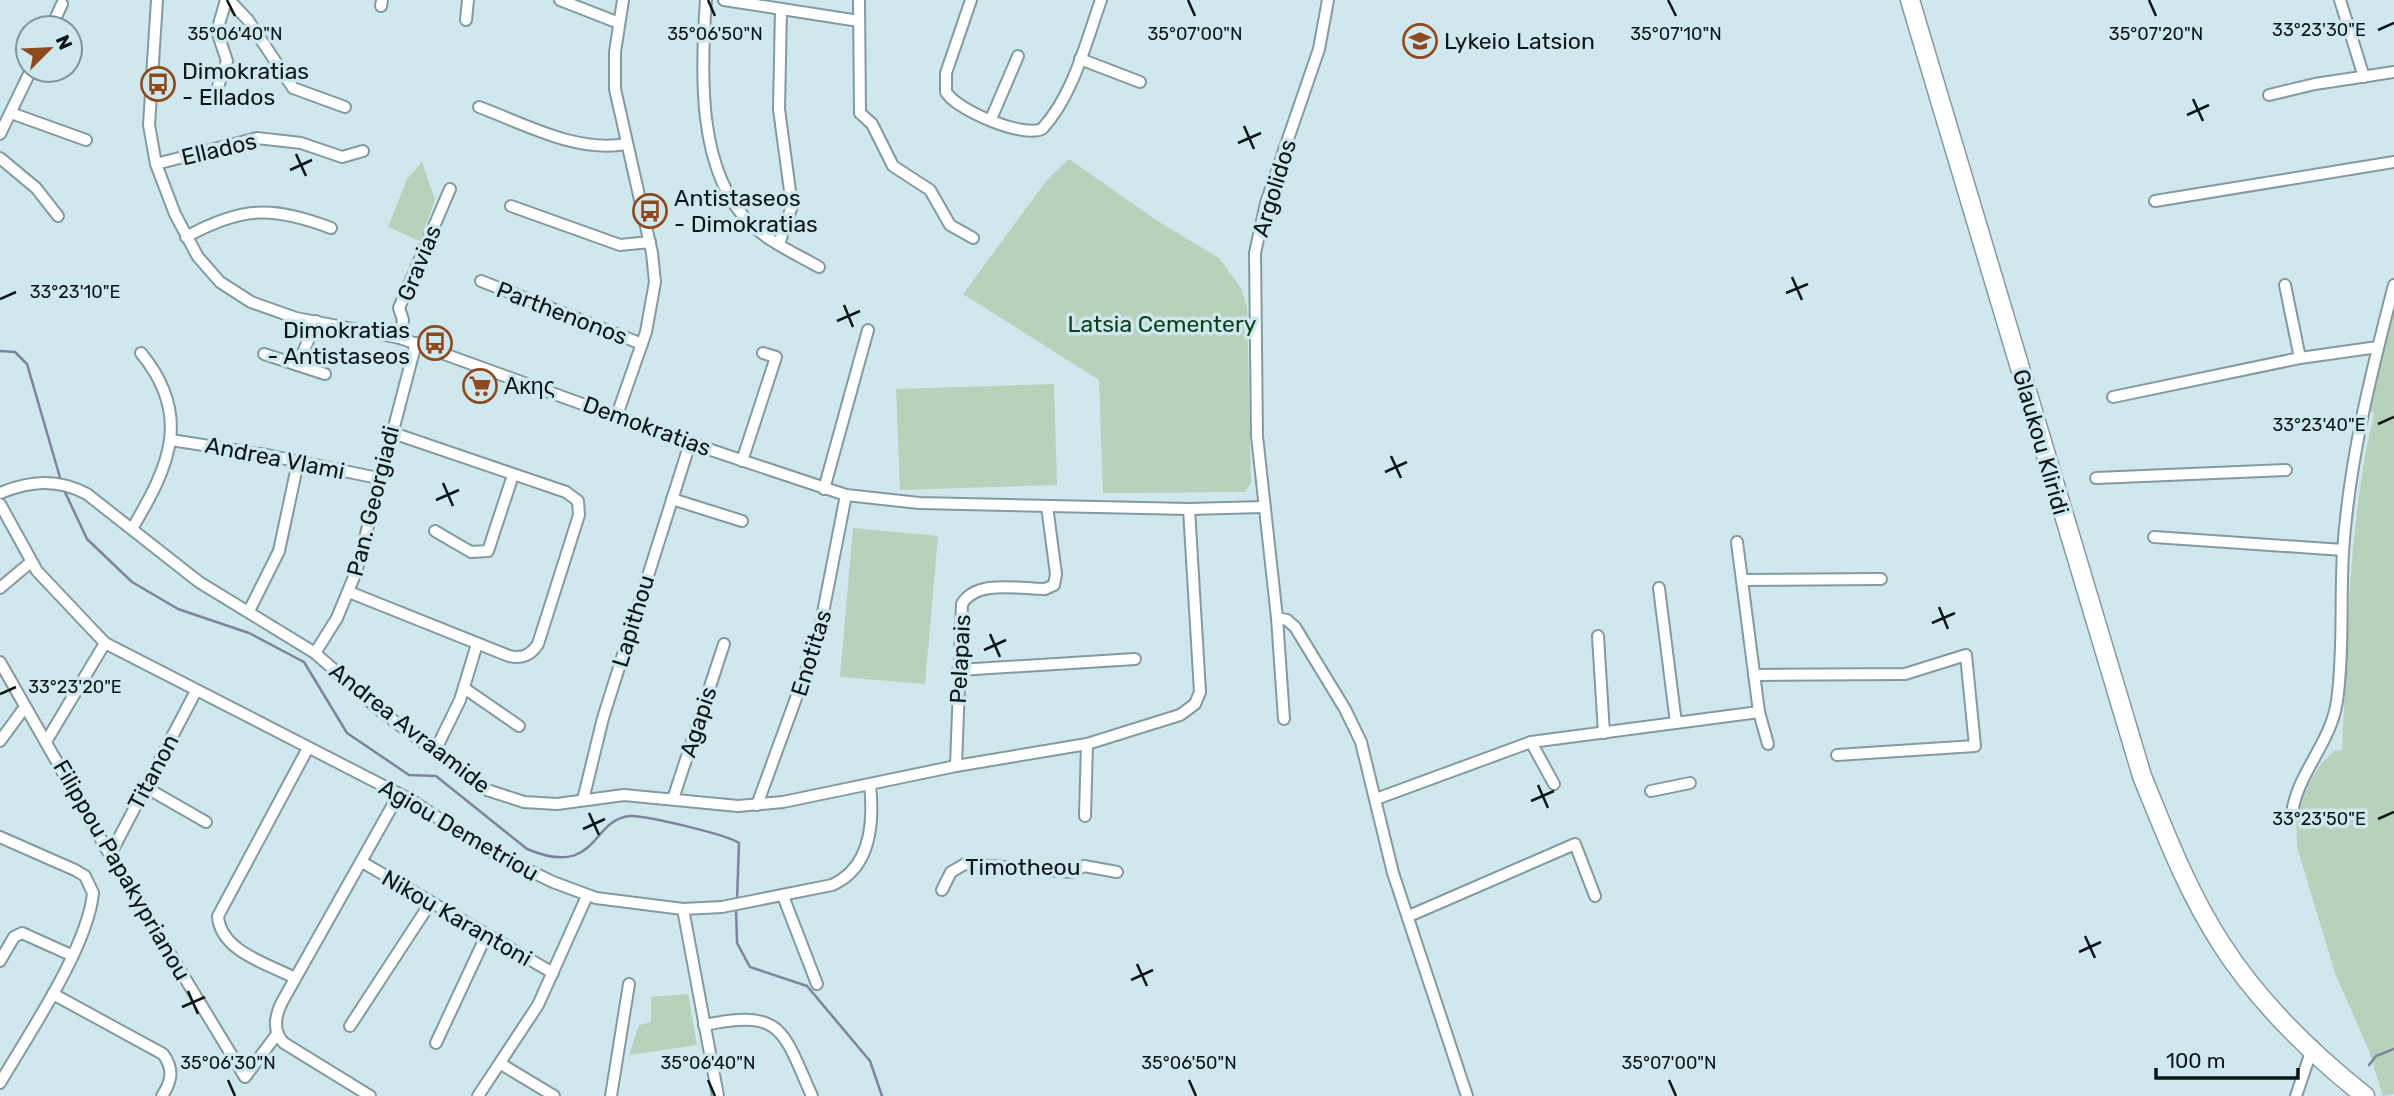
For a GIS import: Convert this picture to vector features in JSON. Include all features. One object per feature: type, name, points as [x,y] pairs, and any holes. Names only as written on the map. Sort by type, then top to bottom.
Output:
[{"type":"main road","name":"Glaukou Kliridi","points":[[1910,0],[2141,776],[2187,879],[2255,976],[2313,1047],[2365,1096]]},
{"type":"main road","name":"Glaukou Kliridi","points":[[2313,1047],[2377,1096]]},
{"type":"street","name":"Demokratias","points":[[157,0],[149,125],[156,164],[186,237],[210,272],[235,294],[270,310],[416,343],[690,443],[846,495],[919,503],[1189,509],[1263,507]]},
{"type":"street","points":[[214,98],[228,61],[217,31],[227,0],[248,20],[293,88],[345,107]]},
{"type":"street","points":[[466,20],[468,0]]},
{"type":"street","points":[[561,0],[619,23]]},
{"type":"street","points":[[617,415],[642,344],[655,288],[650,242],[626,144],[614,78],[623,0]]},
{"type":"street","points":[[706,0],[704,95],[716,159],[740,212],[755,228],[818,267]]},
{"type":"street","points":[[724,0],[859,21]]},
{"type":"street","points":[[859,0],[860,113],[872,124],[893,166],[930,190],[950,225],[973,238]]},
{"type":"street","points":[[971,0],[946,73],[945,86],[950,98],[960,107],[1023,132],[1037,131],[1049,120],[1080,59],[1101,0]]},
{"type":"street","name":"Argolidos","points":[[1284,719],[1277,618],[1257,436],[1255,253],[1266,203],[1319,49],[1328,0]]},
{"type":"street","points":[[2340,0],[2364,77]]},
{"type":"street","points":[[57,14],[62,4]]},
{"type":"street","points":[[779,244],[790,219],[792,206],[779,109],[781,9]]},
{"type":"street","points":[[991,119],[1018,56]]},
{"type":"street","points":[[1080,59],[1140,82]]},
{"type":"street","points":[[2269,95],[2394,72]]},
{"type":"street","points":[[0,134],[24,84]]},
{"type":"street","points":[[479,107],[584,145],[607,147],[626,144]]},
{"type":"street","points":[[11,113],[86,140]]},
{"type":"street","name":"Ellados","points":[[156,164],[257,138],[300,143],[342,157],[363,151]]},
{"type":"street","points":[[0,158],[36,187],[58,216]]},
{"type":"street","points":[[2155,201],[2394,162]]},
{"type":"street","name":"Gravias","points":[[400,338],[403,320],[399,308],[450,190]]},
{"type":"street","points":[[512,206],[620,245],[650,242]]},
{"type":"street","points":[[186,237],[230,217],[275,211],[331,228]]},
{"type":"street","name":"Parthenonos","points":[[481,281],[642,344]]},
{"type":"street","points":[[2285,285],[2300,358]]},
{"type":"street","points":[[2292,813],[2300,783],[2326,741],[2335,712],[2343,550],[2362,416],[2394,285]]},
{"type":"street","points":[[298,365],[316,321]]},
{"type":"street","points":[[824,489],[868,330]]},
{"type":"street","name":"Pan. Georgiadi","points":[[315,653],[349,592],[416,343]]},
{"type":"street","points":[[2113,397],[2300,358],[2378,347]]},
{"type":"street","points":[[133,527],[162,475],[171,440],[170,414],[164,389],[141,353]]},
{"type":"street","points":[[742,461],[776,357],[763,353]]},
{"type":"street","points":[[264,354],[325,374]]},
{"type":"street","points":[[349,592],[513,657],[529,654],[538,644],[580,513],[578,501],[566,492],[390,432]]},
{"type":"street","name":"Andrea Vlami","points":[[171,440],[378,478]]},
{"type":"street","name":"Lapithou","points":[[583,800],[603,718],[690,443]]},
{"type":"street","points":[[249,611],[279,551],[299,462]]},
{"type":"street","points":[[2096,478],[2287,470]]},
{"type":"street","points":[[435,531],[471,552],[488,551],[513,475]]},
{"type":"street","name":"Andrea Avraamide","points":[[0,493],[34,483],[53,482],[68,485],[94,498],[199,582],[315,653],[382,712],[487,790],[504,798],[547,804],[624,795],[757,805],[870,785],[956,766],[1087,744],[1180,715],[1198,699],[1189,509]]},
{"type":"street","name":"Enotitas","points":[[757,805],[818,638],[846,495]]},
{"type":"street","points":[[672,499],[741,521]]},
{"type":"street","name":"Agiou Demetriou","points":[[0,504],[31,562],[55,593],[105,643],[399,793],[485,849],[587,896],[642,906],[683,909],[722,907],[832,885],[851,874],[861,859],[870,827],[870,785]]},
{"type":"street","name":"Pelapais","points":[[956,766],[960,610],[969,594],[984,589],[1045,589],[1056,582],[1047,506]]},
{"type":"street","points":[[2154,537],[2343,550]]},
{"type":"street","points":[[1737,542],[1759,712],[1768,744]]},
{"type":"street","points":[[0,587],[31,562]]},
{"type":"street","points":[[1742,580],[1881,579]]},
{"type":"street","points":[[1658,588],[1676,723]]},
{"type":"street","points":[[1277,618],[1287,620],[1295,627],[1352,722],[1376,799],[1391,864],[1467,1096]]},
{"type":"street","points":[[1598,636],[1604,733]]},
{"type":"street","points":[[47,740],[105,643]]},
{"type":"street","points":[[435,751],[464,688],[477,644]]},
{"type":"street","name":"Agapis","points":[[673,799],[724,644]]},
{"type":"street","points":[[1754,675],[1905,674],[1966,655],[1975,746],[1837,755]]},
{"type":"street","points":[[958,670],[1135,659]]},
{"type":"street","name":"Filippou Papakyprianou","points":[[0,662],[47,740],[110,855],[245,1077],[277,1034]]},
{"type":"street","points":[[464,688],[519,726]]},
{"type":"street","name":"Titanon","points":[[110,855],[196,691]]},
{"type":"street","points":[[0,741],[25,707]]},
{"type":"street","points":[[1376,799],[1531,742],[1759,712]]},
{"type":"street","points":[[1531,742],[1554,783]]},
{"type":"street","points":[[1085,816],[1087,744]]},
{"type":"street","points":[[295,978],[232,945],[220,929],[220,908],[308,748]]},
{"type":"street","points":[[1651,791],[1690,783]]},
{"type":"street","points":[[145,787],[206,822]]},
{"type":"street","points":[[370,1096],[289,1047],[277,1034],[277,1013],[399,793]]},
{"type":"street","points":[[0,836],[75,870],[89,883],[93,893],[92,904],[53,994],[0,1083]]},
{"type":"street","points":[[1409,916],[1575,844],[1595,896]]},
{"type":"street","name":"Nikou Karantoni","points":[[362,862],[553,973]]},
{"type":"street","name":"Timotheou","points":[[942,890],[951,872],[965,863],[1072,872],[1084,866],[1117,872]]},
{"type":"street","points":[[478,1096],[538,1005],[587,896]]},
{"type":"street","points":[[783,896],[817,984]]},
{"type":"street","points":[[350,1026],[431,902]]},
{"type":"street","points":[[683,909],[718,1096]]},
{"type":"street","points":[[0,961],[19,934],[71,955]]},
{"type":"street","points":[[436,1043],[486,936]]},
{"type":"street","points":[[611,1096],[629,984]]},
{"type":"street","points":[[53,994],[163,1054],[170,1067],[171,1077],[162,1096]]},
{"type":"street","points":[[704,1025],[748,1017],[772,1026],[789,1046],[812,1096]]},
{"type":"street","points":[[2296,1096],[2313,1047]]},
{"type":"street","points":[[501,1064],[554,1096]]},
{"type":"green space","name":"Latsia Cementery","points":[[1069,159],[1159,222],[1219,258],[1241,288],[1247,307],[1251,483],[1245,492],[1103,493],[1099,380],[963,294],[1047,180]]},
{"type":"green space","points":[[422,162],[435,200],[420,241],[388,227],[407,179]]},
{"type":"green space","points":[[2394,302],[2394,1094],[2383,1096],[2368,1048],[2336,976],[2297,847],[2296,816],[2308,784],[2321,764],[2334,751],[2342,750],[2354,538],[2365,454],[2374,413],[2369,411],[2368,404]]},
{"type":"green space","points":[[1054,384],[1057,485],[900,490],[896,389]]},
{"type":"green space","points":[[853,528],[938,536],[925,684],[840,677]]},
{"type":"green space","points":[[688,994],[697,1045],[629,1055],[639,1025],[651,1022],[651,997]]},
{"type":"waterway","points":[[0,351],[15,352],[27,364],[61,481]]},
{"type":"waterway","points":[[64,490],[87,539],[132,582],[178,609],[249,633],[304,662],[347,733],[409,775],[436,776],[527,849],[550,856],[568,857],[581,853],[607,827],[630,816],[686,826],[739,843],[737,901]]},
{"type":"waterway","points":[[736,908],[737,943],[750,967],[807,986],[870,1061],[882,1096]]},
{"type":"waterway","points":[[2369,1065],[2376,1056],[2394,1049]]},
{"type":"place","name":"Lykeio Latsion","points":[[1420,41]]},
{"type":"place","name":"Dimokratias - Ellados","points":[[158,84]]},
{"type":"place","name":"Antistaseos - Dimokratias","points":[[650,211]]},
{"type":"place","name":"Dimokratias - Antistaseos","points":[[435,343]]},
{"type":"place","name":"Ακης","points":[[480,386]]}]
